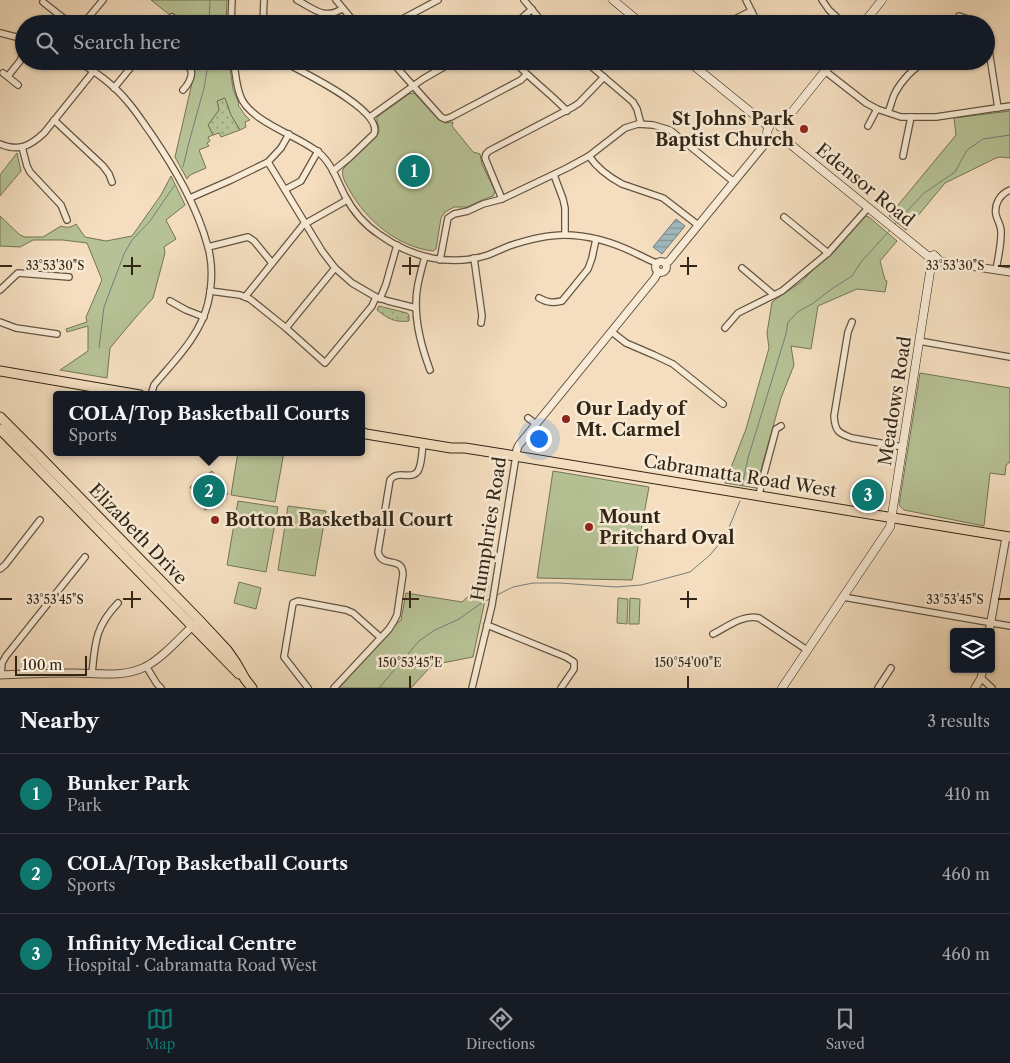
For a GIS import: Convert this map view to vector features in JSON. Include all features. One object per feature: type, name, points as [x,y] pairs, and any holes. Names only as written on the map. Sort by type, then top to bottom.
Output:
[{"type":"main road","points":[[613,0],[631,15]]},
{"type":"main road","points":[[870,15],[882,0]]},
{"type":"main road","points":[[699,70],[769,128]]},
{"type":"main road","points":[[780,127],[825,70]]},
{"type":"main road","points":[[774,125],[780,127],[782,134],[780,138],[774,141],[769,138],[767,132],[769,128],[774,125]]},
{"type":"main road","name":"Edensor Road","points":[[780,138],[790,144],[929,257]]},
{"type":"main road","points":[[932,255],[936,256],[938,261],[936,265],[931,266],[928,262],[929,257],[932,255]]},
{"type":"main road","name":"Meadows Road","points":[[782,688],[890,527],[931,266]]},
{"type":"main road","points":[[0,372],[97,391]]},
{"type":"main road","name":"Elizabeth Drive","points":[[0,417],[196,623],[229,665],[252,688]]},
{"type":"main road","name":"Elizabeth Drive","points":[[0,429],[196,623]]},
{"type":"main road","name":"Cabramatta Road West","points":[[365,430],[453,444],[465,448]]},
{"type":"main road","name":"Cabramatta Road West","points":[[365,433],[451,448],[465,448],[516,456],[1008,537]]},
{"type":"street","points":[[90,15],[103,0]]},
{"type":"street","points":[[231,15],[232,0]]},
{"type":"street","points":[[263,15],[264,0]]},
{"type":"street","points":[[297,0],[325,14],[334,14],[342,9]]},
{"type":"street","points":[[336,0],[348,15]]},
{"type":"street","points":[[410,15],[438,0]]},
{"type":"street","points":[[524,0],[537,15]]},
{"type":"street","points":[[746,0],[754,15]]},
{"type":"street","points":[[822,0],[834,15]]},
{"type":"street","points":[[43,2],[60,15]]},
{"type":"street","points":[[525,15],[532,9]]},
{"type":"street","points":[[743,15],[752,11]]},
{"type":"street","points":[[0,34],[15,37]]},
{"type":"street","points":[[15,65],[5,74],[18,85]]},
{"type":"street","points":[[90,70],[127,100],[170,162],[190,198],[208,247],[212,271],[204,317],[193,338],[154,385],[152,391]]},
{"type":"street","points":[[114,88],[129,70]]},
{"type":"street","points":[[183,90],[188,84],[190,70]]},
{"type":"street","points":[[236,70],[240,95],[247,107],[258,116],[318,151],[328,161],[334,171],[347,200],[368,225],[397,246],[424,257],[440,260],[474,258],[539,237],[565,235],[596,239],[661,263],[669,261],[769,138]]},
{"type":"street","points":[[298,70],[341,94],[370,117],[376,128],[374,134],[334,171]]},
{"type":"street","points":[[399,70],[440,117],[445,119],[520,80],[526,75]]},
{"type":"street","points":[[370,117],[438,70]]},
{"type":"street","points":[[522,70],[567,111]]},
{"type":"street","points":[[596,70],[633,102],[641,124]]},
{"type":"street","points":[[825,70],[866,104],[901,117],[936,117],[1010,106]]},
{"type":"street","points":[[888,112],[898,89],[915,70]]},
{"type":"street","points":[[992,70],[998,108]]},
{"type":"street","points":[[0,144],[11,148],[22,147],[34,142],[93,72]]},
{"type":"street","points":[[502,199],[485,158],[486,154],[567,111],[579,103],[604,77]]},
{"type":"street","points":[[868,126],[877,109]]},
{"type":"street","points":[[903,156],[911,117]]},
{"type":"street","points":[[54,120],[103,166],[112,182]]},
{"type":"street","points":[[440,260],[448,218],[454,214],[502,199],[554,175],[589,156],[624,128],[632,125],[653,124],[670,130],[734,182]]},
{"type":"street","points":[[190,198],[268,162],[281,148],[289,134]]},
{"type":"street","points":[[22,147],[30,172],[61,205],[67,220]]},
{"type":"street","points":[[286,189],[301,181],[318,151]]},
{"type":"street","points":[[589,156],[596,166],[616,181],[663,198],[698,225]]},
{"type":"street","points":[[268,162],[322,251],[335,268],[352,283],[378,298],[416,308]]},
{"type":"street","points":[[554,175],[564,198],[565,235]]},
{"type":"street","points":[[996,270],[1001,230],[996,214],[996,205],[1004,192],[1010,190]]},
{"type":"street","points":[[245,297],[304,225],[347,200]]},
{"type":"street","points":[[726,328],[738,313],[782,291],[828,253],[868,208]]},
{"type":"street","points":[[784,217],[828,253]]},
{"type":"street","points":[[208,247],[248,237],[254,241],[272,263]]},
{"type":"street","points":[[539,298],[547,303],[562,300],[588,269],[596,239]]},
{"type":"street","points":[[210,291],[245,297],[254,302],[325,363],[378,298],[386,284],[397,246]]},
{"type":"street","points":[[424,257],[418,284],[416,308],[422,347],[430,370]]},
{"type":"street","points":[[474,258],[482,316],[481,322]]},
{"type":"street","points":[[938,261],[1010,272]]},
{"type":"street","name":"Humphries Road","points":[[472,688],[495,592],[518,447],[612,332],[658,272],[663,273],[666,271],[667,268],[661,263]]},
{"type":"street","points":[[286,328],[335,268]]},
{"type":"street","points":[[742,268],[774,295]]},
{"type":"street","points":[[0,290],[18,273],[69,277]]},
{"type":"street","points":[[170,301],[204,317]]},
{"type":"street","points":[[0,322],[16,328],[57,334]]},
{"type":"street","points":[[852,322],[848,332],[834,416],[837,431],[852,438],[903,447]]},
{"type":"street","points":[[612,332],[626,343],[673,364],[723,404]]},
{"type":"street","points":[[919,341],[1010,357]]},
{"type":"street","points":[[528,418],[536,424]]},
{"type":"street","points":[[759,496],[776,429],[781,426]]},
{"type":"street","points":[[334,688],[394,621],[397,615],[403,569],[395,562],[384,561],[380,558],[378,552],[388,484],[396,474],[411,476],[416,473],[419,468],[423,443]]},
{"type":"street","points":[[0,569],[40,520]]},
{"type":"street","points":[[990,628],[1008,537]]},
{"type":"street","points":[[85,557],[6,656],[2,663],[1,675],[56,673],[122,674],[146,666],[196,623]]},
{"type":"street","points":[[843,598],[1010,626]]},
{"type":"street","points":[[308,688],[284,657],[293,603],[298,601],[346,610],[353,613],[380,637]]},
{"type":"street","points":[[92,674],[97,636],[110,612],[118,603]]},
{"type":"street","points":[[713,634],[744,618],[754,617],[759,618],[807,650]]},
{"type":"street","points":[[487,625],[574,662],[574,669],[561,688]]},
{"type":"street","points":[[146,666],[156,684],[161,688]]},
{"type":"street","points":[[878,688],[891,668]]},
{"type":"street","points":[[975,688],[982,673]]},
{"type":"street","points":[[981,678],[992,688]]},
{"type":"green space","points":[[151,0],[227,0],[226,15],[170,15]]},
{"type":"green space","points":[[195,70],[230,70],[238,105],[250,120],[245,122],[246,127],[240,130],[231,115],[225,98],[217,101],[219,110],[208,125],[213,135],[208,137],[210,141],[207,143],[209,146],[199,150],[206,168],[190,175],[187,179],[175,157]]},
{"type":"green space","points":[[414,93],[439,120],[445,123],[453,122],[452,126],[473,152],[480,154],[482,164],[495,191],[493,196],[467,207],[454,207],[445,212],[441,218],[436,249],[433,251],[420,249],[408,244],[385,231],[357,202],[344,180],[343,174],[343,169],[378,134],[377,117],[409,94]]},
{"type":"green space","points":[[225,98],[231,115],[240,130],[221,137],[219,133],[213,135],[208,125],[219,110],[217,101]]},
{"type":"green space","points":[[1010,111],[1010,158],[996,158],[945,183],[906,230],[889,216],[956,135],[954,118]]},
{"type":"green space","points":[[17,153],[21,171],[0,196],[0,175]]},
{"type":"green space","points":[[171,176],[185,205],[166,220],[176,239],[164,247],[165,253],[153,298],[110,348],[107,378],[60,370],[88,351],[88,326],[67,332],[66,329],[87,322],[86,317],[102,280],[87,243],[63,240],[33,240],[20,247],[0,246],[0,216],[20,235],[25,237],[43,237],[61,226],[68,227],[76,224],[85,237],[106,241],[132,236],[161,195]]},
{"type":"green space","points":[[865,216],[869,217],[897,241],[880,261],[885,280],[887,281],[885,292],[857,289],[818,306],[811,349],[791,346],[794,365],[781,398],[756,488],[725,483],[746,429],[769,348],[767,333],[772,302],[801,282],[834,252]]},
{"type":"green space","points":[[379,306],[407,313],[409,321],[395,321],[388,318],[377,310]]},
{"type":"green space","points":[[920,373],[1010,388],[1010,462],[1006,465],[1005,475],[990,473],[984,526],[904,510],[899,505]]},
{"type":"green space","points":[[237,456],[283,456],[275,502],[231,495]]},
{"type":"green space","points":[[212,471],[228,494],[205,510],[190,487]]},
{"type":"green space","name":"Mount Pritchard Oval","points":[[553,471],[649,487],[632,580],[537,578]]},
{"type":"green space","points":[[238,501],[278,507],[266,572],[227,565]]},
{"type":"green space","points":[[288,506],[326,511],[315,576],[278,570]]},
{"type":"green space","points":[[239,582],[261,588],[256,609],[234,603]]},
{"type":"green space","points":[[480,586],[488,586],[473,657],[432,665],[411,688],[339,688],[401,620],[406,593],[462,602]]},
{"type":"green space","points":[[618,598],[628,599],[627,624],[617,623]]},
{"type":"green space","points":[[630,598],[640,599],[639,624],[629,624]]},
{"type":"water","points":[[676,219],[685,226],[662,254],[653,247]]},
{"type":"waterway","points":[[209,15],[210,0]]},
{"type":"waterway","points":[[183,167],[207,70]]},
{"type":"waterway","points":[[895,224],[924,193],[955,172],[967,150],[983,139],[1010,135]]},
{"type":"waterway","points":[[99,348],[104,307],[124,254],[132,240],[150,221],[174,186]]},
{"type":"waterway","points":[[742,486],[748,458],[788,322],[799,311],[852,276],[861,262],[891,229]]},
{"type":"waterway","points":[[495,596],[513,587],[533,583],[616,587],[641,585],[690,572],[710,555],[725,537],[740,501]]},
{"type":"waterway","points":[[379,688],[419,641],[492,598]]},
{"type":"place","name":"St Johns Park Baptist Church","points":[[804,129]]},
{"type":"place","name":"Bunker Park","points":[[414,171]]},
{"type":"place","name":"Our Lady of Mt. Carmel","points":[[566,419]]},
{"type":"place","name":"COLA/Top Basketball Courts","points":[[209,491]]},
{"type":"place","name":"Infinity Medical Centre","points":[[868,495]]},
{"type":"place","name":"Bottom Basketball Court","points":[[215,520]]},
{"type":"place","name":"Mount Pritchard Oval","points":[[589,527]]}]
